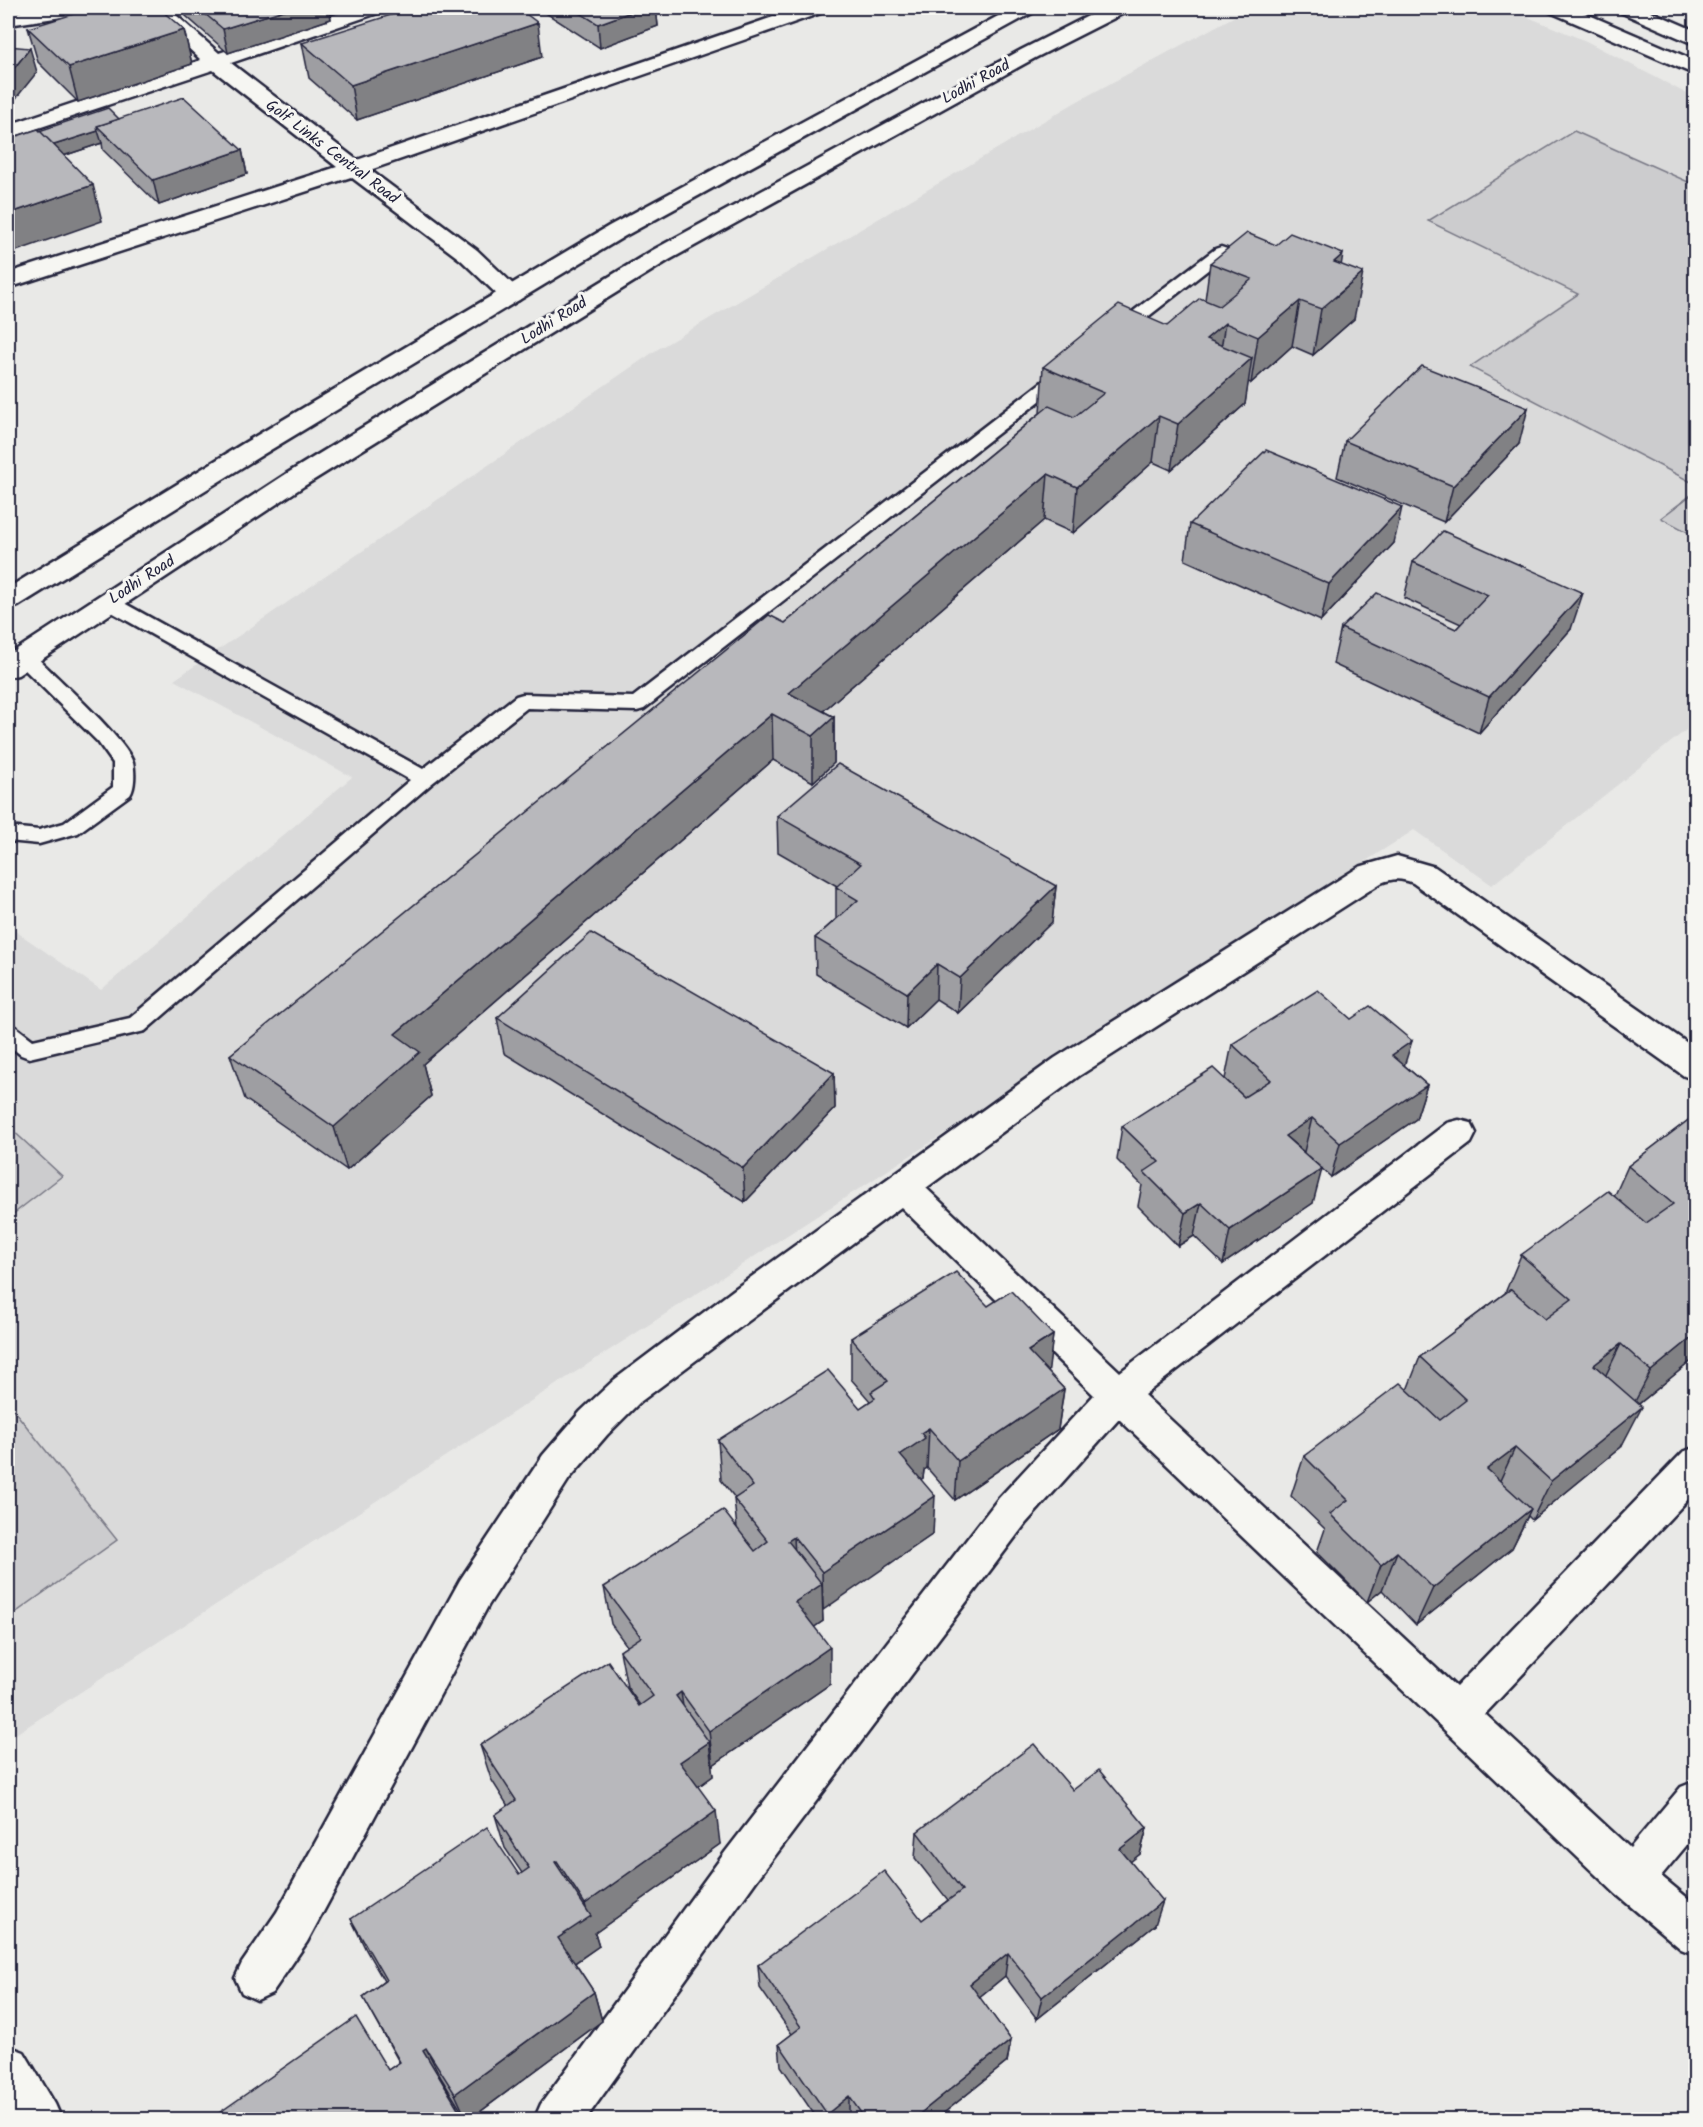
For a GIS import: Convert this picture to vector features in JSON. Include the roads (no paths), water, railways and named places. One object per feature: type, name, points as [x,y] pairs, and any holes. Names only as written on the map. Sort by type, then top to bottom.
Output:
[{"type":"street","points":[[8,19],[82,8]]},
{"type":"street","name":"Golf Links Central Road","points":[[156,8],[216,62],[352,169],[469,255],[510,295]]},
{"type":"street","points":[[8,132],[374,8]]},
{"type":"street","points":[[8,281],[352,169],[817,8]]},
{"type":"street","points":[[8,600],[617,231],[1027,8]]},
{"type":"street","name":"Lodhi Road","points":[[16,662],[295,480],[661,255],[1028,54],[1119,8]]},
{"type":"street","points":[[1557,8],[1695,69]]},
{"type":"street","points":[[1627,8],[1695,39]]},
{"type":"street","points":[[257,1978],[292,1927],[474,1593],[556,1467],[594,1423],[627,1391],[1067,1066],[1370,875],[1390,866],[1406,867],[1424,875],[1695,1067]]},
{"type":"street","points":[[557,2120],[741,1866],[1012,1511],[1117,1395],[1459,1133]]},
{"type":"street","points":[[902,1187],[1117,1395],[1631,1879],[1695,1935]]},
{"type":"street","points":[[1457,1715],[1695,1464]]},
{"type":"street","points":[[1631,1879],[1695,1801]]},
{"type":"street","points":[[8,2068],[39,2120]]},
{"type":"lane","points":[[1099,346],[1221,252]]},
{"type":"lane","points":[[8,1033],[29,1048],[137,1025],[424,779],[524,701],[638,704],[1080,361]]},
{"type":"lane","points":[[108,602],[424,779]]},
{"type":"lane","points":[[8,834],[39,837],[71,828],[123,790],[123,762],[105,737],[16,662]]}]
